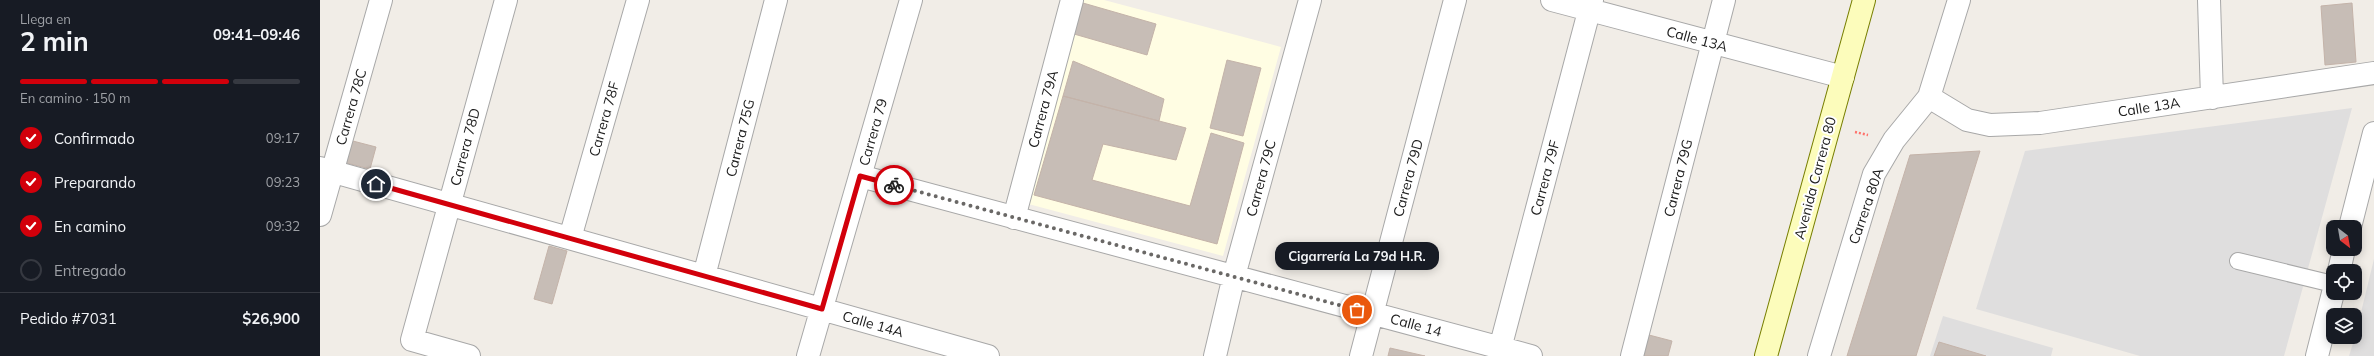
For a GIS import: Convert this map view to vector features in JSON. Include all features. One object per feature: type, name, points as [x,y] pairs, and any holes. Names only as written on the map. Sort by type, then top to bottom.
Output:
[{"type":"street","name":"Carrera 78C","points":[[320,215],[326,169],[381,0]]},
{"type":"street","name":"Carrera 78D","points":[[468,356],[412,340],[506,0]]},
{"type":"street","name":"Carrera 78F","points":[[570,238],[638,0]]},
{"type":"street","name":"Carrera 75G","points":[[704,276],[776,0]]},
{"type":"street","name":"Carrera 79","points":[[808,356],[911,0]]},
{"type":"street","name":"Carrera 79A","points":[[1014,218],[1072,0]]},
{"type":"street","name":"Carrera 79C","points":[[1215,356],[1234,276],[1310,0]]},
{"type":"street","name":"Carrera 79D","points":[[1361,356],[1455,0]]},
{"type":"street","name":"Calle 13A","points":[[1552,0],[1590,6],[1713,43],[1843,77]]},
{"type":"street","name":"Carrera 79G","points":[[1632,356],[1724,0]]},
{"type":"street","name":"Avenida Carrera 80","points":[[1766,356],[1864,0]]},
{"type":"street","name":"Carrera 80A","points":[[1819,356],[1874,174],[1894,140],[1929,96],[1959,0]]},
{"type":"street","points":[[2210,0],[2212,98]]},
{"type":"street","name":"Carrera 79F","points":[[1499,352],[1590,6]]},
{"type":"street","name":"Calle 13A","points":[[1929,96],[1967,120],[1990,125],[2040,124],[2374,74]]},
{"type":"street","points":[[2352,220],[2374,133]]},
{"type":"street","name":"Calle 14A","points":[[326,169],[988,356]]},
{"type":"street","name":"Calle 14","points":[[860,176],[1372,314],[1499,352],[1531,356]]},
{"type":"street","points":[[2317,356],[2331,300]]},
{"type":"lane","points":[[2238,261],[2326,282]]},
{"type":"path","points":[[1829,126],[1894,140]]},
{"type":"shaded area","points":[[1076,0],[1104,0],[1281,47],[1223,256],[1021,202]]},
{"type":"shaded area","points":[[2352,108],[2284,356],[2140,356],[1976,309],[2025,151]]},
{"type":"shaded area","points":[[2374,259],[2374,356],[2349,356],[2353,344],[2362,344],[2362,308]]},
{"type":"shaded area","points":[[1943,316],[2053,348],[2051,356],[1930,356]]},
{"type":"building","points":[[1083,3],[1156,24],[1147,55],[1074,34]]},
{"type":"building","points":[[2352,3],[2356,62],[2325,65],[2321,6]]},
{"type":"building","points":[[1227,60],[1261,68],[1243,136],[1210,128]]},
{"type":"building","points":[[1073,61],[1164,99],[1159,121],[1063,96]]},
{"type":"building","points":[[1063,96],[1186,128],[1176,160],[1103,144],[1092,180],[1190,206],[1211,133],[1244,143],[1217,244],[1034,195]]},
{"type":"building","points":[[349,140],[376,147],[370,169],[343,162]]},
{"type":"building","points":[[1980,151],[1916,356],[1847,356],[1910,155]]},
{"type":"building","points":[[549,246],[567,251],[552,304],[534,299]]},
{"type":"building","points":[[1649,335],[1672,341],[1668,356],[1644,356]]},
{"type":"building","points":[[1939,342],[1986,356],[1934,356]]},
{"type":"building","points":[[1390,348],[1425,356],[1388,356]]},
{"type":"way so far","points":[[894,185],[1357,310]]},
{"type":"place","name":"Cigarrería La 79d H.R.","points":[[1357,310]]},
{"type":"route","points":[[376,184],[822,309],[860,176],[894,185]]}]
